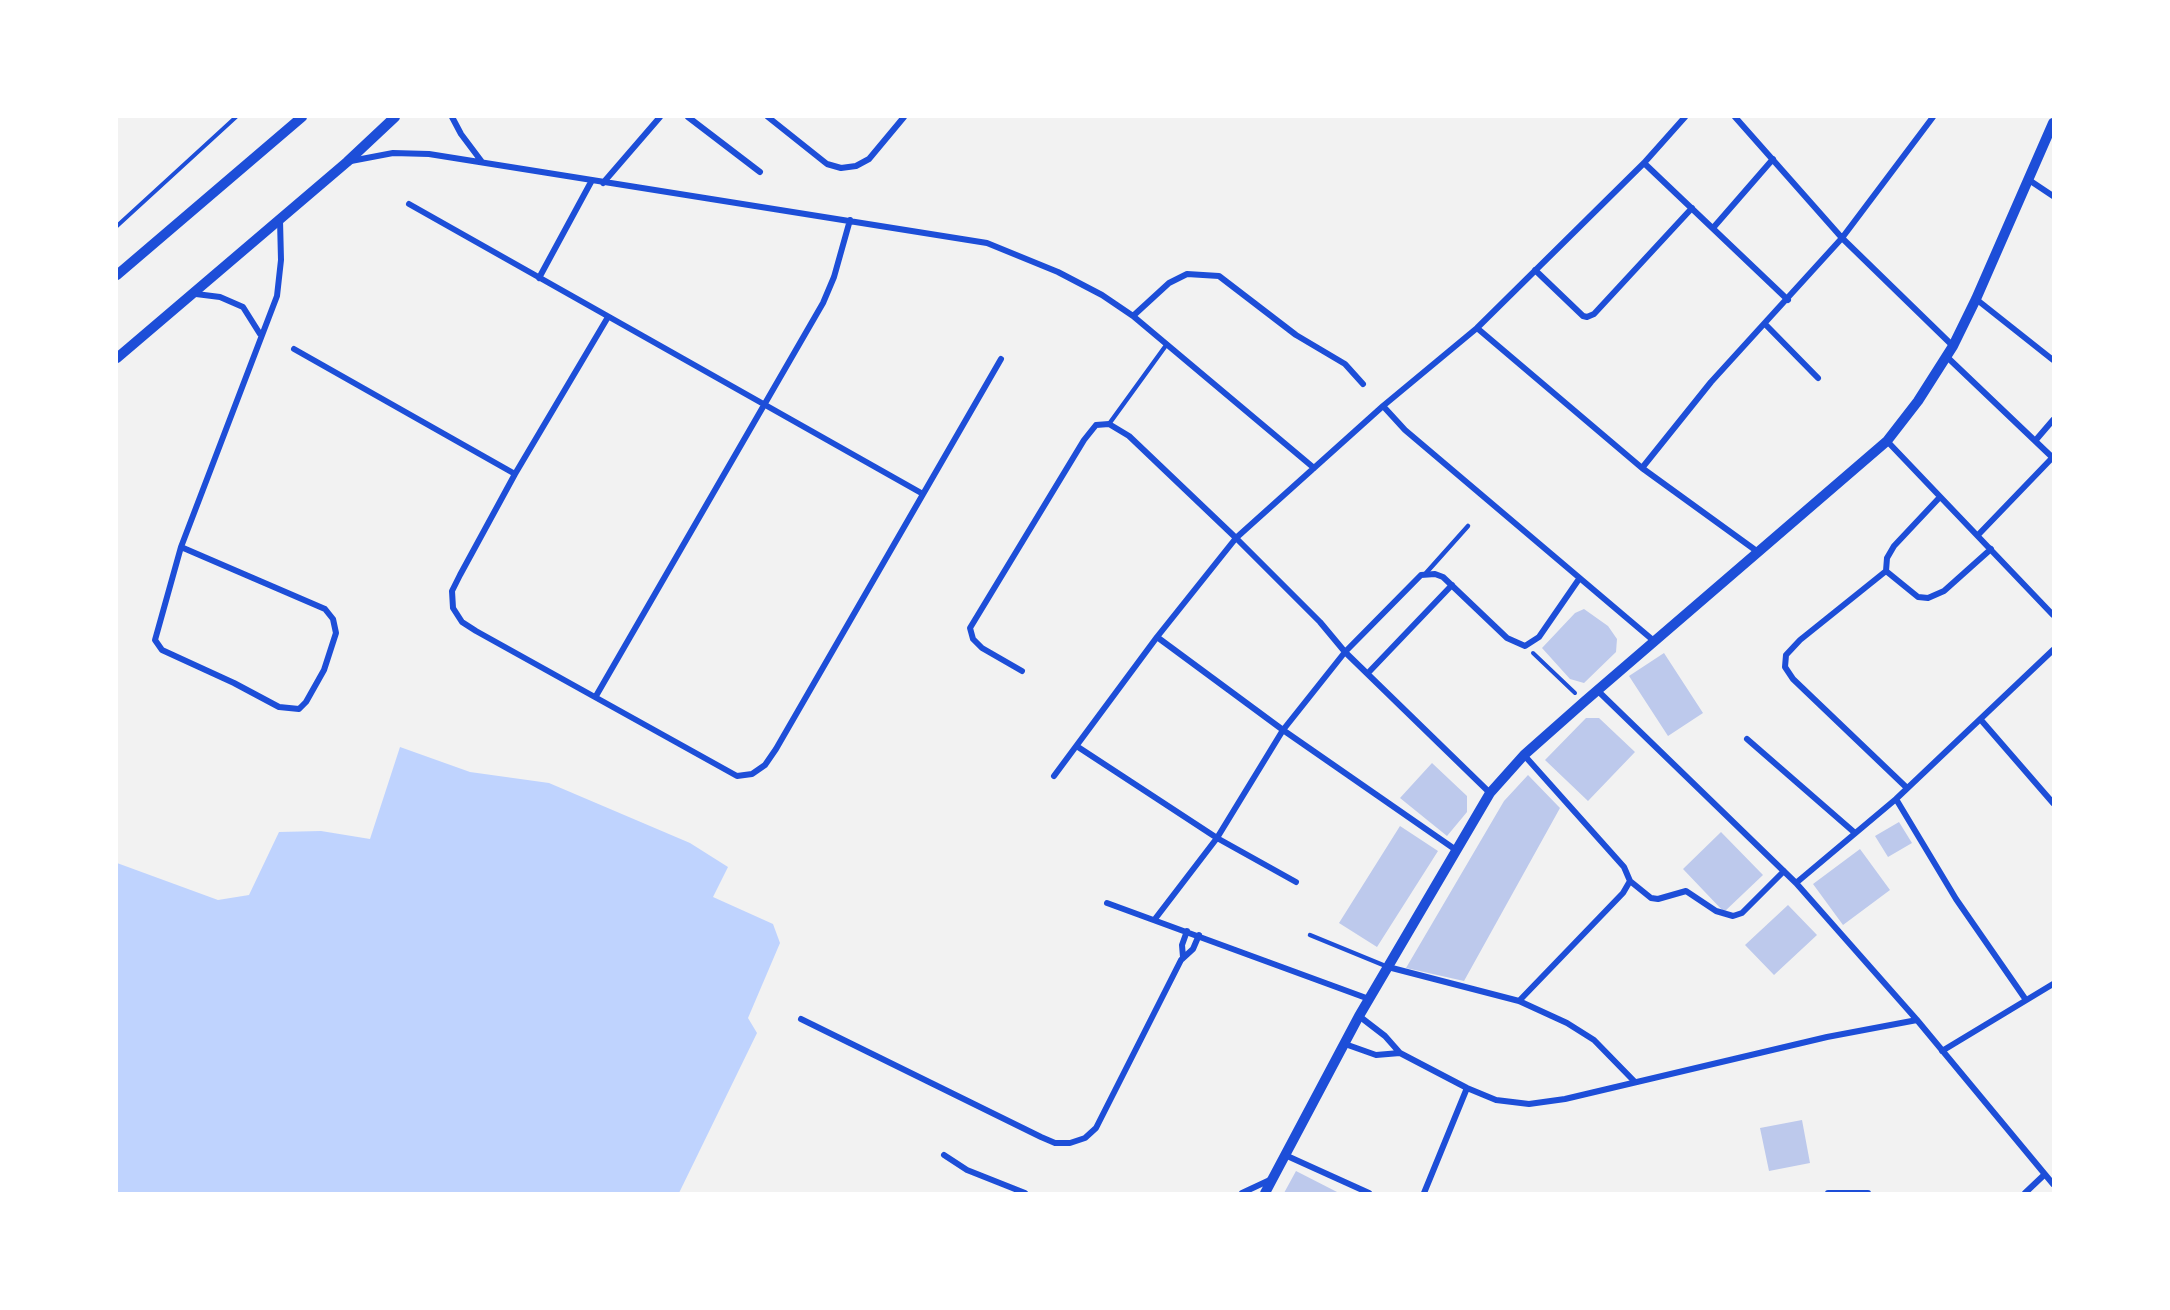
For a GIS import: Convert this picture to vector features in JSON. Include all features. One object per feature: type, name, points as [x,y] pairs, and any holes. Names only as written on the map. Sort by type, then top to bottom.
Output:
[{"type":"street","points":[[117,275],[302,117]]},
{"type":"street","points":[[117,358],[196,294],[395,117]]},
{"type":"street","points":[[453,117],[461,134],[483,163]]},
{"type":"street","points":[[603,183],[660,117]]},
{"type":"street","points":[[688,117],[760,172]]},
{"type":"street","points":[[768,117],[827,164],[841,168],[856,166],[869,159],[904,117]]},
{"type":"street","points":[[1054,776],[1078,747],[1156,637],[1236,538],[1383,406],[1477,328],[1644,163],[1685,117]]},
{"type":"street","points":[[1735,117],[1842,238],[1953,346]]},
{"type":"street","points":[[1642,468],[1711,382],[1842,238],[1933,117]]},
{"type":"street","points":[[1265,1193],[1359,1016],[1490,793],[1524,755],[1597,690],[1887,441],[1918,401],[1953,346],[1976,299],[2053,123]]},
{"type":"street","points":[[347,162],[411,152],[987,243],[1058,272],[1102,295],[1167,344],[1314,468]]},
{"type":"street","points":[[1713,228],[1773,159]]},
{"type":"street","points":[[1644,163],[1788,300]]},
{"type":"street","points":[[2029,180],[2053,196]]},
{"type":"street","points":[[539,278],[591,182]]},
{"type":"street","points":[[409,204],[923,494]]},
{"type":"street","points":[[1535,270],[1583,316],[1587,317],[1594,314],[1692,207]]},
{"type":"street","points":[[181,547],[325,609],[333,619],[336,633],[324,670],[306,702],[299,709],[279,707],[234,683],[162,650],[155,640],[181,547],[260,334],[277,296],[280,278],[279,220]]},
{"type":"street","points":[[596,696],[829,291],[850,220]]},
{"type":"street","points":[[1132,316],[1169,283],[1187,274],[1220,276],[1296,335],[1345,364],[1364,384]]},
{"type":"street","points":[[196,294],[220,297],[243,307],[260,334]]},
{"type":"street","points":[[1976,299],[2053,360]]},
{"type":"street","points":[[608,317],[515,474],[456,583],[453,591],[453,608],[462,622],[469,627],[596,696],[723,771],[737,776],[752,774],[765,765],[776,749],[1001,358]]},
{"type":"street","points":[[1766,324],[1818,378]]},
{"type":"street","points":[[1477,328],[1642,468],[1759,552]]},
{"type":"street","points":[[294,349],[515,474]]},
{"type":"street","points":[[1946,356],[2053,457],[1978,535]]},
{"type":"street","points":[[1383,406],[1405,430],[1654,641]]},
{"type":"street","points":[[2035,441],[2053,420]]},
{"type":"street","points":[[1022,671],[982,648],[973,639],[969,628],[1084,440],[1096,425],[1109,424],[1129,436],[1236,538],[1320,622],[1345,652],[1490,793]]},
{"type":"street","points":[[1887,441],[2053,615]]},
{"type":"street","points":[[1907,788],[1793,679],[1785,667],[1786,655],[1800,640],[1886,571],[1887,558],[1894,546],[1940,497]]},
{"type":"street","points":[[1886,571],[1918,597],[1928,598],[1944,591],[1991,549]]},
{"type":"street","points":[[1155,920],[1217,838],[1283,730],[1345,652],[1421,575],[1426,573],[1443,577],[1507,638],[1526,646],[1539,638],[1579,579]]},
{"type":"street","points":[[1368,673],[1452,585]]},
{"type":"street","points":[[1156,637],[1283,730],[1456,850]]},
{"type":"street","points":[[1796,883],[1896,799],[2053,650]]},
{"type":"street","points":[[1597,690],[1796,883],[1917,1020],[2053,1184]]},
{"type":"street","points":[[1981,720],[2053,802]]},
{"type":"street","points":[[1747,739],[1855,833]]},
{"type":"street","points":[[1078,747],[1217,838],[1296,882]]},
{"type":"street","points":[[1524,755],[1624,867],[1630,881],[1651,898],[1658,899],[1686,891],[1716,911],[1733,916],[1742,913],[1784,871]]},
{"type":"street","points":[[1896,799],[1956,900],[2026,1000]]},
{"type":"street","points":[[1520,1001],[1623,893],[1630,881]]},
{"type":"street","points":[[1107,903],[1369,999]]},
{"type":"street","points":[[1183,957],[1182,945],[1187,931]]},
{"type":"street","points":[[801,1019],[1041,1137],[1055,1143],[1070,1143],[1085,1138],[1096,1128],[1183,957],[1193,949],[1199,935]]},
{"type":"street","points":[[1388,967],[1520,1001],[1581,1030],[1594,1040],[1634,1082]]},
{"type":"street","points":[[1942,1051],[2053,984]]},
{"type":"street","points":[[1359,1016],[1385,1036],[1400,1053],[1467,1088],[1496,1100],[1529,1104],[1565,1099],[1827,1037],[1917,1020]]},
{"type":"street","points":[[1345,1044],[1376,1055],[1400,1053]]},
{"type":"street","points":[[1424,1193],[1467,1088]]},
{"type":"street","points":[[944,1155],[967,1170],[1025,1193]]},
{"type":"street","points":[[1285,1155],[1369,1193]]},
{"type":"street","points":[[2025,1193],[2044,1175]]},
{"type":"street","points":[[1242,1193],[1273,1178]]},
{"type":"street","points":[[1828,1193],[1868,1193]]},
{"type":"lane","points":[[1109,424],[1167,344]]},
{"type":"lane","points":[[1426,573],[1468,526]]},
{"type":"lane","points":[[1310,935],[1388,967]]},
{"type":"path","points":[[117,226],[236,117]]},
{"type":"path","points":[[1526,646],[1585,701]]},
{"type":"water","points":[[400,747],[470,772],[549,783],[690,843],[728,867],[713,897],[773,924],[780,943],[748,1018],[757,1033],[679,1193],[117,1193],[117,863],[218,900],[249,895],[279,832],[321,831],[370,839]]},
{"type":"building","points":[[1584,609],[1608,626],[1617,639],[1616,652],[1584,683],[1570,679],[1542,648],[1575,613]]},
{"type":"building","points":[[1664,653],[1703,713],[1668,736],[1629,676]]},
{"type":"building","points":[[1586,718],[1599,718],[1635,752],[1588,801],[1545,760]]},
{"type":"building","points":[[1432,763],[1467,796],[1467,812],[1447,836],[1400,798]]},
{"type":"building","points":[[1528,775],[1560,808],[1464,981],[1406,968],[1504,801]]},
{"type":"building","points":[[1899,822],[1912,843],[1888,857],[1875,836]]},
{"type":"building","points":[[1400,826],[1438,851],[1377,947],[1339,923]]},
{"type":"building","points":[[1721,832],[1763,875],[1724,912],[1683,869]]},
{"type":"building","points":[[1860,849],[1890,890],[1843,925],[1813,884]]},
{"type":"building","points":[[1788,905],[1817,935],[1774,975],[1745,945]]},
{"type":"building","points":[[1802,1120],[1810,1163],[1769,1171],[1760,1128]]},
{"type":"building","points":[[1296,1171],[1339,1193],[1284,1193]]}]
